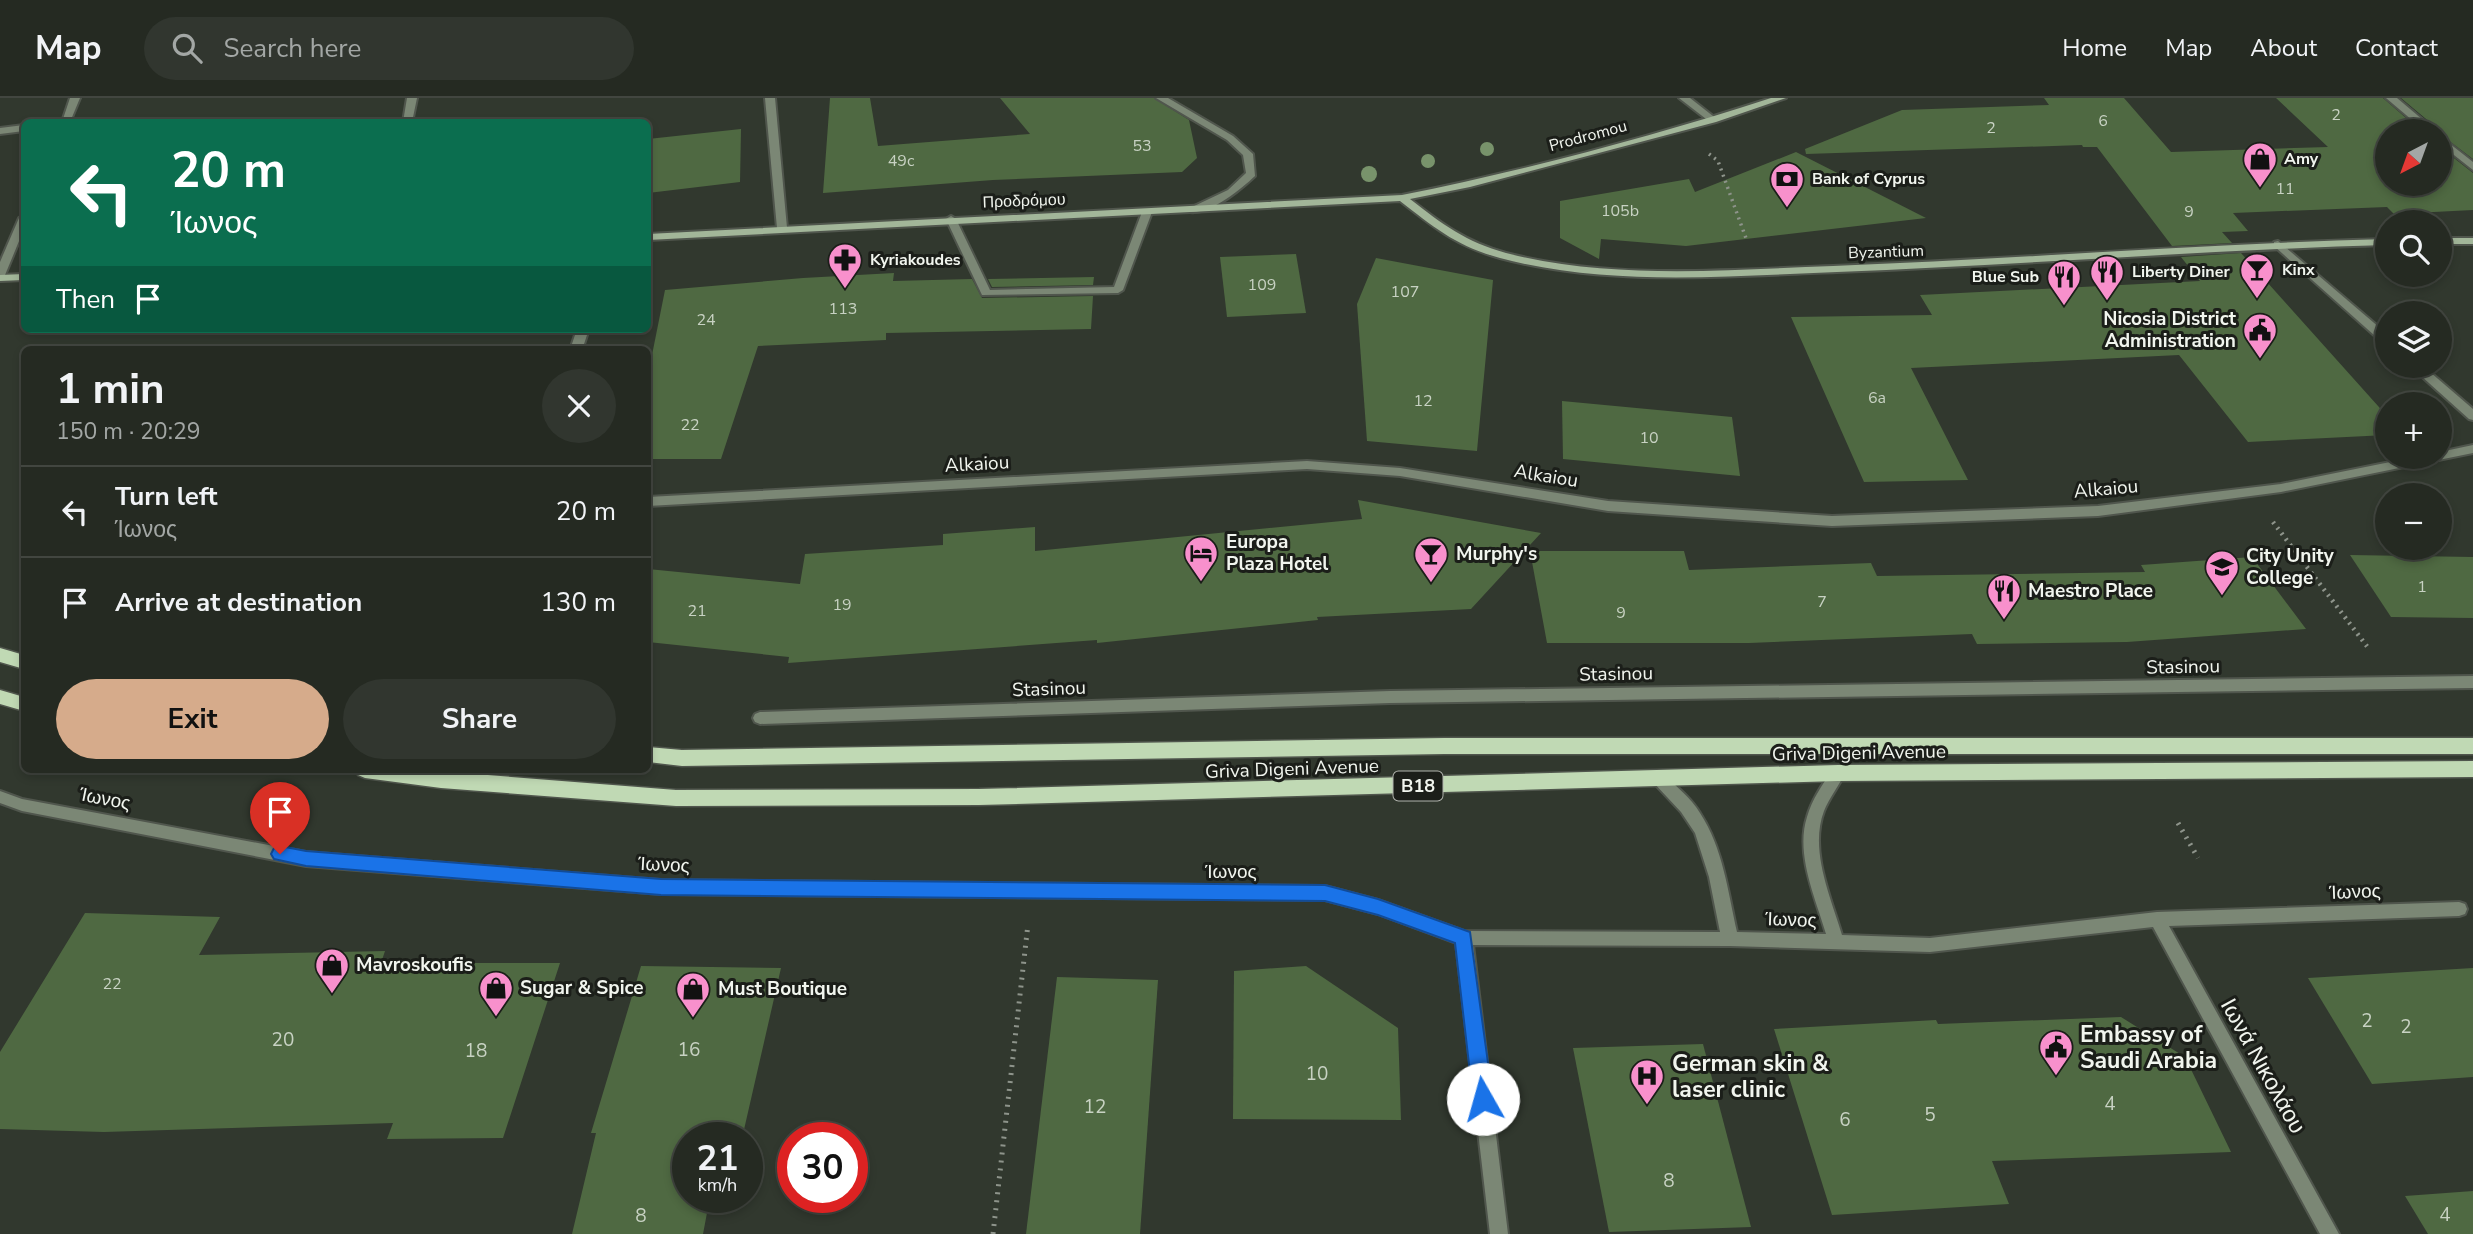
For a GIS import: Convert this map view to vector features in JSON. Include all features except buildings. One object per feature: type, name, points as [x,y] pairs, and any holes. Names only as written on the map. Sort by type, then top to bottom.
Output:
[{"type":"main road","name":"Prodromou","points":[[1402,198],[1466,185],[1679,129],[1781,98]]},
{"type":"main road","name":"Προδρόμου","points":[[651,236],[1402,198]]},
{"type":"main road","name":"Byzantium","points":[[1402,198],[1450,234],[1485,248],[1523,259],[1583,269],[1653,273],[1905,267],[2278,244],[2375,242]]},
{"type":"main road","points":[[2452,241],[2473,241]]},
{"type":"main road","points":[[0,277],[21,276]]},
{"type":"main road","points":[[0,655],[21,661]]},
{"type":"main road","points":[[0,697],[21,703]]},
{"type":"main road","name":"Griva Digeni Avenue","points":[[651,755],[682,758],[1444,746],[2473,746]]},
{"type":"main road","name":"Griva Digeni Avenue","points":[[388,773],[440,780],[676,798],[979,797],[1838,773],[2473,769]]},
{"type":"street","points":[[66,119],[75,98]]},
{"type":"street","points":[[408,119],[412,98]]},
{"type":"street","points":[[770,98],[782,228]]},
{"type":"street","points":[[1161,98],[1230,138],[1248,154],[1251,174],[1232,192],[1194,210]]},
{"type":"street","points":[[1684,98],[1713,120]]},
{"type":"street","points":[[2391,98],[2416,119]]},
{"type":"street","points":[[0,131],[21,128]]},
{"type":"street","points":[[2452,149],[2473,167]]},
{"type":"street","points":[[951,219],[986,293],[1118,290],[1147,212]]},
{"type":"street","points":[[0,277],[21,225]]},
{"type":"street","points":[[2278,244],[2375,330]]},
{"type":"street","points":[[2430,378],[2473,416]]},
{"type":"street","name":"Alkaiou","points":[[2452,453],[2473,449]]},
{"type":"street","name":"Alkaiou","points":[[651,502],[1307,465],[1400,472],[1608,506],[1832,521],[2098,510],[2281,488],[2375,469]]},
{"type":"street","name":"Stasinou","points":[[760,718],[1390,696],[2473,682]]},
{"type":"street","points":[[1836,942],[1812,851],[1813,821],[1822,798],[1838,773]]},
{"type":"street","points":[[1658,778],[1683,802],[1697,821],[1716,880],[1730,939]]},
{"type":"street","name":"Ίωνος","points":[[0,797],[22,804],[306,859],[661,887],[1325,893],[1378,907],[1464,938],[1730,939],[1930,946],[2157,919],[2459,909]]},
{"type":"street","name":"Ιωνά Νικολάου","points":[[2157,919],[2330,1234]]},
{"type":"street","points":[[1464,938],[1499,1234]]},
{"type":"path","points":[[1679,129],[1718,161],[1745,235]]},
{"type":"path","points":[[2250,491],[2395,683]]},
{"type":"path","points":[[2178,823],[2198,858]]},
{"type":"path","points":[[993,1234],[1032,892]]},
{"type":"place","name":"Amy","points":[[2260,189]]},
{"type":"place","name":"Bank of Cyprus","points":[[1787,209]]},
{"type":"place","name":"Kyriakoudes","points":[[845,290]]},
{"type":"place","name":"Kinx","points":[[2257,300]]},
{"type":"place","name":"Liberty Diner","points":[[2107,302]]},
{"type":"place","name":"Blue Sub","points":[[2064,307]]},
{"type":"place","name":"Nicosia District Administration","points":[[2260,360]]},
{"type":"place","name":"Europa Plaza Hotel","points":[[1201,583]]},
{"type":"place","name":"Murphy's","points":[[1431,584]]},
{"type":"place","name":"City Unity College","points":[[2222,597]]},
{"type":"place","name":"Maestro Place","points":[[2004,621]]},
{"type":"place","name":"Mavroskoufis","points":[[332,995]]},
{"type":"place","name":"Sugar & Spice","points":[[496,1018]]},
{"type":"place","name":"Must Boutique","points":[[693,1019]]},
{"type":"place","name":"Embassy of Saudi Arabia","points":[[2056,1077]]},
{"type":"place","name":"German skin & laser clinic","points":[[1647,1106]]},
{"type":"route","points":[[280,854],[306,859],[661,887],[1325,893],[1378,907],[1464,938],[1483,1099]]}]
